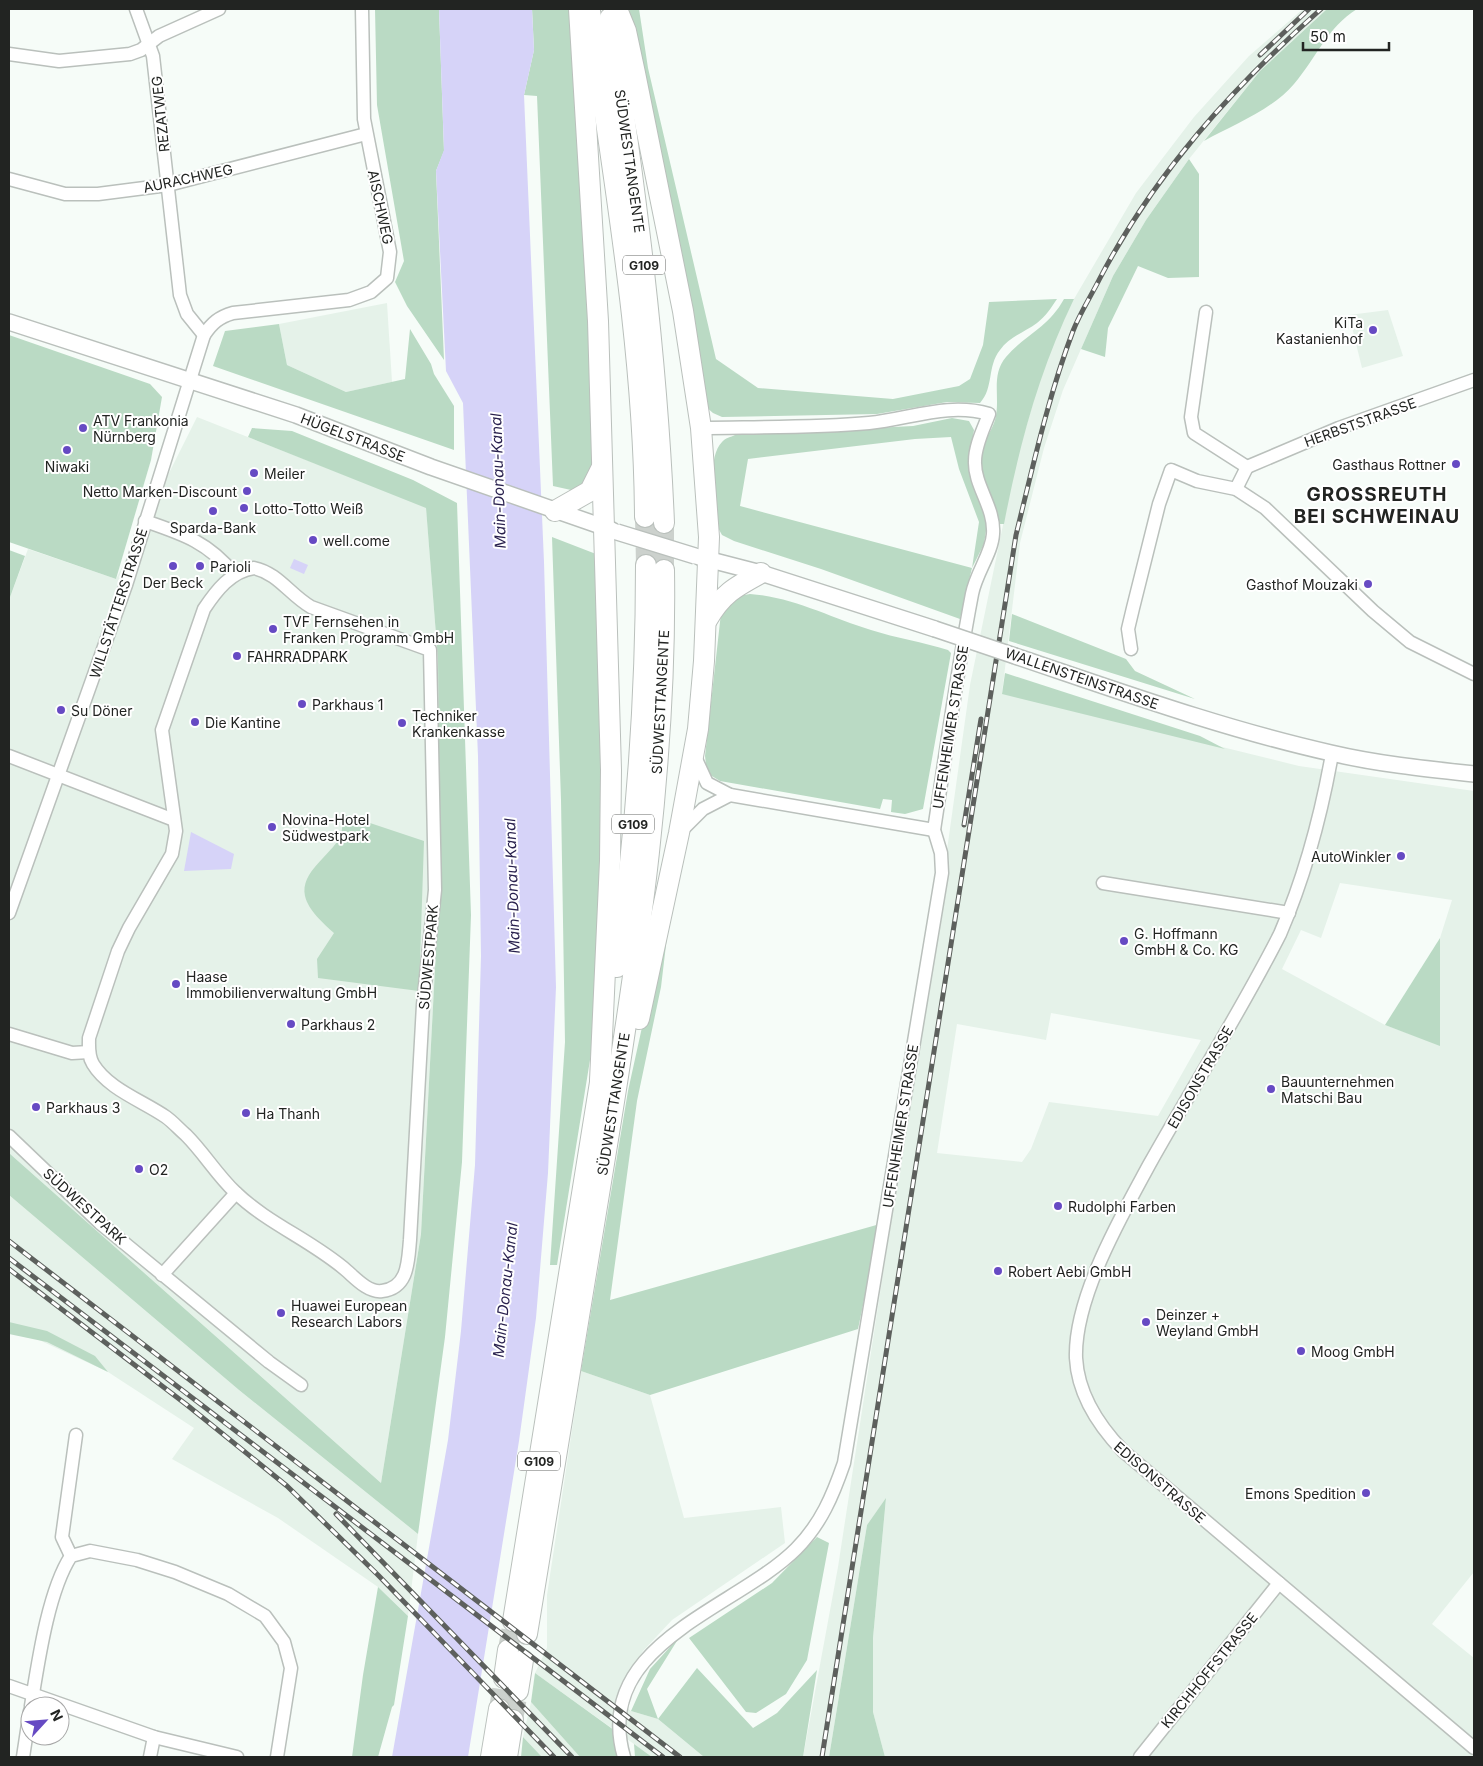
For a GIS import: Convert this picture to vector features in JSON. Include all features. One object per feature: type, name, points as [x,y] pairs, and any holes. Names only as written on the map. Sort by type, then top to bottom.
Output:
[{"type":"highway","points":[[579,9],[598,321],[602,467],[611,530],[611,825],[600,1081]]},
{"type":"highway","name":"SÜDWESTTANGENTE","points":[[590,9],[633,333],[645,516]]},
{"type":"highway","name":"SÜDWESTTANGENTE","points":[[609,9],[649,308],[660,421],[664,523]]},
{"type":"highway","points":[[617,9],[626,30],[684,320],[700,428],[709,537],[702,558],[707,620],[701,699],[693,753],[679,834],[638,1023],[621,1062]]},
{"type":"highway","points":[[566,510],[590,491],[602,467]]},
{"type":"highway","name":"SÜDWESTTANGENTE","points":[[655,568],[663,682],[657,775],[645,892],[621,1062],[520,1628],[626,890],[639,762],[644,661],[655,568]]},
{"type":"highway","points":[[707,620],[718,602],[728,591],[760,573]]},
{"type":"highway","points":[[511,1684],[515,1655]]},
{"type":"highway","points":[[491,1757],[506,1715],[507,1757]]},
{"type":"street","name":"REZATWEG","points":[[136,9],[150,43],[153,56],[180,295],[188,314],[204,335]]},
{"type":"street","points":[[9,54],[40,60],[74,60],[130,54],[141,50],[159,36],[219,9]]},
{"type":"street","name":"AISCHWEG","points":[[188,381],[204,335],[211,324],[222,316],[233,313],[349,300],[371,292],[387,278],[390,252],[366,134],[362,77],[362,9]]},
{"type":"street","name":"AURACHWEG","points":[[9,179],[48,191],[83,195],[168,185],[366,134]]},
{"type":"street","points":[[1206,312],[1191,417],[1194,433],[1247,467],[1236,489]]},
{"type":"street","name":"HÜGELSTRASSE","points":[[9,322],[296,415],[431,467],[566,510],[611,530],[702,558]]},
{"type":"street","name":"HERBSTSTRASSE","points":[[1247,467],[1339,428],[1474,380]]},
{"type":"street","name":"WILLSTÄTTERSTRASSE","points":[[59,774],[126,585],[145,521],[166,464],[188,381]]},
{"type":"street","name":"UFFENHEIMER STRASSE","points":[[624,1756],[620,1728],[621,1711],[624,1696],[634,1676],[656,1647],[684,1624],[754,1583],[797,1548],[819,1521],[832,1500],[844,1463],[942,873],[941,853],[934,830],[975,578],[991,545],[993,534],[992,516],[975,462],[976,450],[989,414],[973,409],[948,409],[870,423],[700,428]]},
{"type":"street","points":[[1131,649],[1128,629],[1159,504],[1171,470],[1197,481],[1236,489],[1265,508],[1373,612],[1410,642],[1474,674]]},
{"type":"street","points":[[9,1034],[72,1053],[89,1052],[89,1038],[118,951],[128,928],[172,854],[176,841],[162,730],[204,609],[213,595],[234,574],[222,559],[202,543],[145,521]]},
{"type":"street","name":"WALLENSTEINSTRASSE","points":[[702,558],[760,573],[1217,722],[1332,754],[1397,765],[1474,774]]},
{"type":"street","name":"SÜDWESTPARK","points":[[89,1052],[92,1062],[99,1073],[116,1086],[168,1118],[193,1142],[236,1193],[280,1225],[312,1245],[359,1283],[372,1290],[381,1292],[390,1289],[402,1280],[407,1272],[423,1006],[435,890],[430,650],[311,607],[299,600],[274,575],[264,570],[249,568],[234,574]]},
{"type":"street","points":[[693,753],[706,783],[730,795],[934,830]]},
{"type":"street","name":"EDISONSTRASSE","points":[[1332,754],[1318,824],[1289,913],[1254,984],[1174,1120],[1114,1231],[1087,1299],[1076,1346],[1080,1385],[1088,1405],[1107,1434],[1122,1451],[1474,1748]]},
{"type":"street","points":[[9,756],[174,820]]},
{"type":"street","points":[[9,913],[59,774]]},
{"type":"street","points":[[679,834],[703,809],[730,795]]},
{"type":"street","points":[[1103,884],[1289,913]]},
{"type":"street","name":"SÜDWESTPARK","points":[[9,1136],[100,1222],[301,1385]]},
{"type":"street","points":[[162,1274],[236,1193]]},
{"type":"street","points":[[70,1556],[62,1537],[76,1435]]},
{"type":"street","points":[[33,1696],[52,1598],[61,1571],[70,1556],[90,1550],[144,1562],[175,1572],[228,1594],[265,1616],[284,1642],[291,1668],[277,1757]]},
{"type":"street","name":"KIRCHHOFFSTRASSE","points":[[1140,1757],[1279,1583]]},
{"type":"street","points":[[9,1686],[25,1696]]},
{"type":"street","points":[[70,1711],[154,1736],[237,1757]]},
{"type":"street","points":[[150,1757],[154,1736]]},
{"type":"shaded area","points":[[1303,9],[1327,9],[1260,71],[1189,159],[1146,220],[1113,276],[1063,390],[1044,448],[1020,543],[1002,693],[1299,766],[1474,791],[1474,1572],[1432,1624],[1474,1658],[1474,1757],[885,1757],[873,1712],[873,1638],[886,1499],[867,1525],[829,1757],[803,1757],[838,1567],[936,929],[970,685],[1016,462],[1037,389],[1055,337],[1074,299],[1136,193],[1194,117],[1249,56]],"holes":[[[1340,883],[1452,900],[1440,938],[1440,1045],[1385,1025],[1282,969],[1301,930],[1321,938]],[[1051,1013],[1201,1040],[1158,1116],[1049,1102],[1031,1149],[1022,1162],[937,1153],[957,1024],[1046,1040]]]},
{"type":"shaded area","points":[[387,303],[392,382],[346,392],[287,365],[279,324]]},
{"type":"shaded area","name":"KiTa Kastanienhof","points":[[1388,310],[1403,356],[1362,368],[1349,315]]},
{"type":"shaded area","points":[[197,417],[426,507],[438,660],[440,874],[421,1234],[381,1483],[9,1153],[9,600],[28,549],[116,579]]},
{"type":"shaded area","points":[[9,1195],[239,1390],[418,1534],[408,1616],[378,1587],[278,1518],[172,1459],[194,1428],[108,1372],[9,1326]]},
{"type":"shaded area","points":[[581,1371],[650,1395],[684,1518],[781,1507],[785,1543],[672,1620],[643,1651],[615,1699],[631,1711],[658,1719],[704,1757],[652,1757],[535,1673],[547,1648],[547,1595]]},
{"type":"shaded area","points":[[531,1702],[580,1757],[542,1757],[523,1737]]},
{"type":"green space","points":[[375,9],[439,9],[444,151],[436,171],[444,360],[407,306],[395,282],[404,261],[377,105]]},
{"type":"green space","points":[[532,9],[569,9],[578,113],[592,358],[592,469],[583,487],[571,490],[553,486],[537,96],[524,95],[534,50]]},
{"type":"green space","points":[[629,9],[639,9],[648,68],[716,359],[758,388],[893,399],[959,386],[970,379],[983,345],[989,302],[1057,299],[1040,320],[1012,338],[1000,350],[993,363],[987,391],[980,403],[947,402],[877,414],[722,417],[713,413],[705,406]]},
{"type":"green space","points":[[1327,9],[1357,9],[1337,25],[1294,84],[1275,102],[1204,141],[1260,71]]},
{"type":"green space","points":[[1189,159],[1199,174],[1199,277],[1168,278],[1138,266],[1108,328],[1105,357],[1081,349],[1113,276],[1146,220]]},
{"type":"green space","points":[[1064,299],[1074,299],[1040,381],[1016,466],[1004,524],[1000,524],[986,485],[981,462],[982,449],[993,426],[997,412],[998,372],[1006,357],[1051,317]]},
{"type":"green space","points":[[279,324],[287,365],[346,392],[405,379],[410,329],[454,406],[454,450],[213,366],[225,331]]},
{"type":"green space","name":"ATV Frankonia Nürnberg","points":[[9,335],[150,384],[162,397],[151,460],[116,579],[9,542]]},
{"type":"green space","points":[[952,418],[969,421],[974,430],[969,464],[986,519],[986,531],[984,544],[972,568],[960,619],[821,569],[734,541],[722,535],[717,526],[713,494],[714,459],[717,449],[726,439],[735,435],[913,426]],"holes":[[[951,437],[959,469],[979,522],[972,568],[740,506],[748,459],[915,439]]]},
{"type":"green space","points":[[252,428],[292,431],[413,480],[457,503],[471,915],[462,1162],[445,1337],[418,1534],[239,1390],[9,1195],[9,1153],[381,1483],[421,1234],[440,874],[438,660],[426,508],[248,437]]},
{"type":"green space","points":[[552,537],[596,554],[606,869],[594,1035],[557,1265],[550,1265],[565,1042],[561,800]]},
{"type":"green space","points":[[9,550],[25,556],[9,600]]},
{"type":"green space","points":[[750,594],[781,599],[871,630],[939,647],[951,653],[923,809],[905,814],[891,812],[892,800],[883,799],[880,809],[720,781],[707,773],[705,756],[721,613],[739,596]]},
{"type":"green space","points":[[1012,614],[1126,659],[1135,671],[1195,699],[1009,641]]},
{"type":"green space","points":[[1005,673],[1200,736],[1225,749],[1002,694]]},
{"type":"green space","points":[[343,814],[424,841],[419,991],[318,978],[317,959],[334,933],[309,906],[305,896],[305,887],[311,872],[340,837]]},
{"type":"green space","points":[[673,886],[661,987],[637,1101],[610,1300],[880,1224],[858,1329],[650,1395],[581,1371],[628,1091]]},
{"type":"green space","points":[[1440,938],[1440,1046],[1385,1025]]},
{"type":"green space","points":[[9,1322],[47,1331],[95,1356],[108,1372],[47,1342],[9,1334]]},
{"type":"green space","points":[[886,1498],[873,1638],[873,1712],[885,1757],[829,1757],[867,1525]]},
{"type":"green space","points":[[817,1537],[829,1543],[807,1660],[786,1694],[756,1713],[746,1712],[689,1638],[772,1583]]},
{"type":"green space","points":[[378,1587],[408,1616],[394,1705],[378,1757],[352,1757],[363,1675]]},
{"type":"green space","points":[[680,1636],[647,1689],[658,1719],[631,1711],[650,1669]]},
{"type":"green space","points":[[697,1668],[753,1728],[777,1713],[817,1670],[803,1757],[704,1757],[658,1719]]},
{"type":"green space","points":[[535,1673],[618,1733],[618,1757],[580,1757],[531,1702]]},
{"type":"green space","points":[[523,1737],[542,1757],[521,1757]]},
{"type":"green space","points":[[634,1744],[652,1757],[635,1757]]},
{"type":"water","name":"Main-Donau-Kanal","points":[[439,9],[532,9],[534,50],[524,95],[544,562],[556,987],[548,1173],[536,1318],[519,1441],[468,1757],[392,1757],[448,1440],[461,1331],[475,1165],[481,956],[478,756],[463,403],[446,371],[436,171],[444,150]]},
{"type":"water","points":[[294,559],[308,565],[304,574],[290,568]]},
{"type":"water","points":[[191,832],[234,854],[231,869],[184,871]]},
{"type":"tunnel","points":[[645,517],[646,565]]},
{"type":"tunnel","points":[[664,523],[664,570]]},
{"type":"tunnel","points":[[508,1650],[513,1621]]},
{"type":"tunnel","points":[[499,1709],[504,1678]]},
{"type":"tunnel","points":[[513,1720],[518,1691]]},
{"type":"railway","points":[[1260,55],[1309,9]]},
{"type":"railway","points":[[822,1757],[1016,535],[1048,406],[1064,356],[1079,318],[1121,241],[1144,204],[1197,134],[1226,102],[1256,70],[1321,9]]},
{"type":"railway","points":[[964,825],[981,719]]},
{"type":"railway","points":[[9,1241],[680,1757]]},
{"type":"railway","points":[[9,1258],[663,1757]]},
{"type":"railway","points":[[9,1269],[187,1405],[287,1486],[378,1575],[554,1757]]},
{"type":"railway","points":[[336,1514],[572,1757]]},
{"type":"place","name":"KiTa Kastanienhof","points":[[1373,330]]},
{"type":"place","name":"ATV Frankonia Nürnberg","points":[[83,428]]},
{"type":"place","name":"Niwaki","points":[[67,450]]},
{"type":"place","name":"Gasthaus Rottner","points":[[1456,464]]},
{"type":"place","name":"Meiler","points":[[254,473]]},
{"type":"place","name":"Netto Marken-Discount","points":[[247,491]]},
{"type":"place","name":"Lotto-Totto Weiß","points":[[244,508]]},
{"type":"place","name":"Sparda-Bank","points":[[213,511]]},
{"type":"place","name":"well.come","points":[[313,540]]},
{"type":"place","name":"Der Beck","points":[[173,566]]},
{"type":"place","name":"Parioli","points":[[200,566]]},
{"type":"place","name":"Gasthof Mouzaki","points":[[1368,584]]},
{"type":"place","name":"TVF Fernsehen in Franken Programm GmbH","points":[[273,629]]},
{"type":"place","name":"FAHRRADPARK","points":[[237,656]]},
{"type":"place","name":"Parkhaus 1","points":[[302,704]]},
{"type":"place","name":"Su Döner","points":[[61,710]]},
{"type":"place","name":"Die Kantine","points":[[195,722]]},
{"type":"place","name":"Techniker Krankenkasse","points":[[402,723]]},
{"type":"place","name":"Novina-Hotel Südwestpark","points":[[272,827]]},
{"type":"place","name":"AutoWinkler","points":[[1401,856]]},
{"type":"place","name":"G. Hoffmann GmbH & Co. KG","points":[[1124,941]]},
{"type":"place","name":"Haase Immobilienverwaltung GmbH","points":[[176,984]]},
{"type":"place","name":"Parkhaus 2","points":[[291,1024]]},
{"type":"place","name":"Bauunternehmen Matschi Bau","points":[[1271,1089]]},
{"type":"place","name":"Parkhaus 3","points":[[36,1107]]},
{"type":"place","name":"Ha Thanh","points":[[246,1113]]},
{"type":"place","name":"O2","points":[[139,1169]]},
{"type":"place","name":"Rudolphi Farben","points":[[1058,1206]]},
{"type":"place","name":"Robert Aebi GmbH","points":[[998,1271]]},
{"type":"place","name":"Huawei European Research Labors","points":[[281,1313]]},
{"type":"place","name":"Deinzer + Weyland GmbH","points":[[1146,1322]]},
{"type":"place","name":"Moog GmbH","points":[[1301,1351]]},
{"type":"place","name":"Emons Spedition","points":[[1366,1493]]},
{"type":"district","name":"GROSSREUTH BEI SCHWEINAU","points":[[1377,505]]}]
